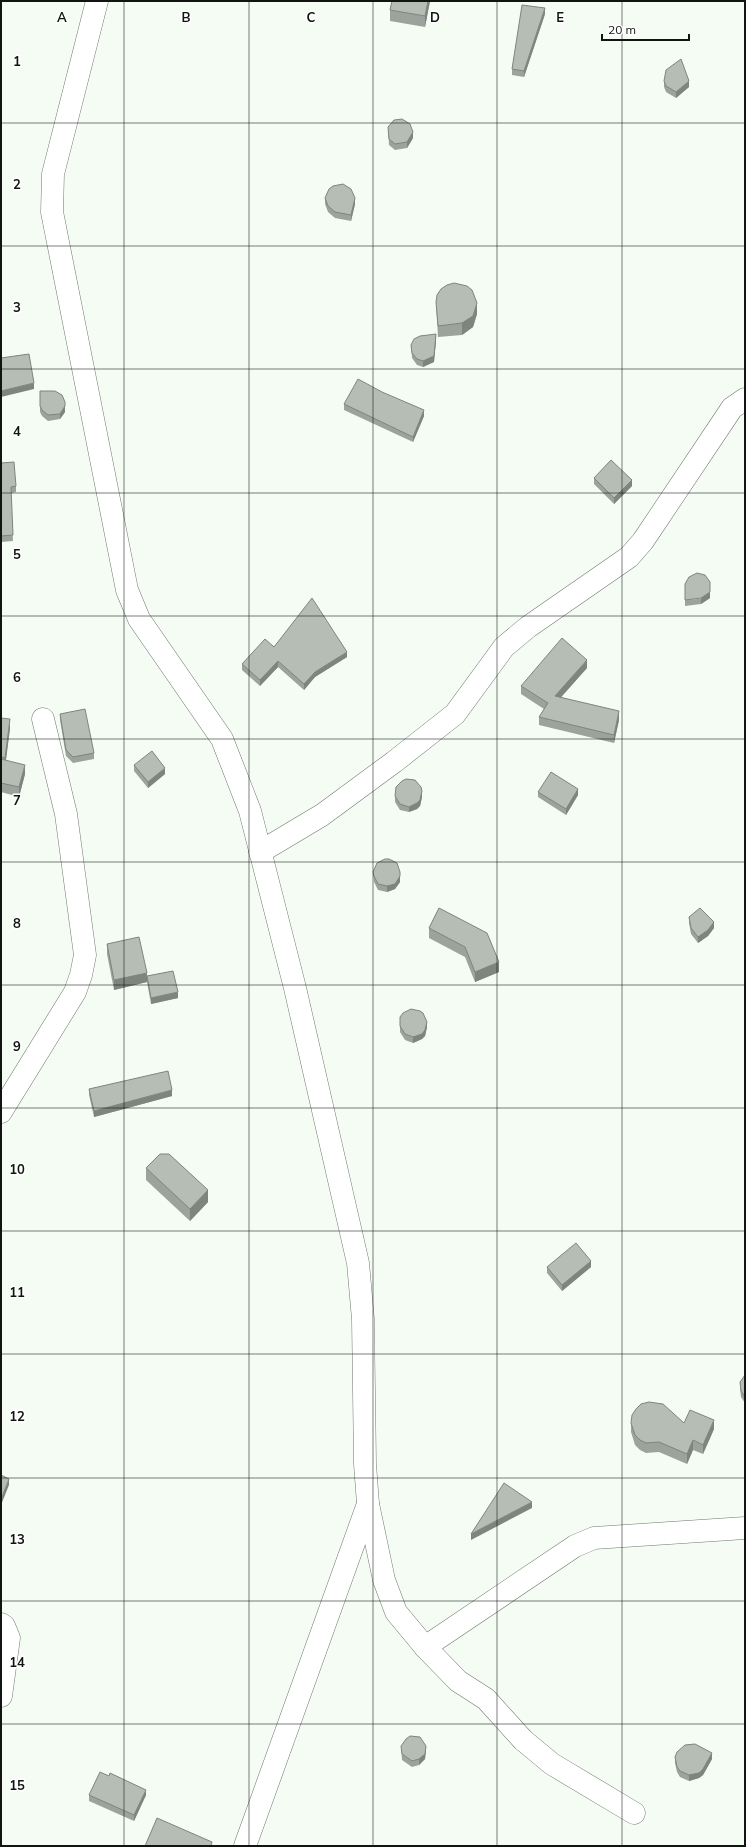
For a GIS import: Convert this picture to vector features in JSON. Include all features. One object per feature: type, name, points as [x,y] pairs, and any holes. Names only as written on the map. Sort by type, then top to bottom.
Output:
[{"type":"street","points":[[97,1],[53,174],[52,212],[127,590],[139,619],[222,739],[250,811],[296,988],[358,1263],[363,1320],[365,1464],[368,1504],[384,1580],[396,1612],[425,1647],[458,1681],[486,1699],[523,1740],[552,1764],[634,1812]]},
{"type":"street","points":[[260,852],[322,815],[394,762],[454,714],[504,647],[528,627],[629,557],[643,541],[732,408],[745,399]]},
{"type":"street","points":[[1,1112],[75,992],[82,975],[85,955],[66,814],[43,719]]},
{"type":"street","points":[[245,1846],[368,1504]]},
{"type":"street","points":[[425,1647],[575,1546],[594,1538],[745,1528]]},
{"type":"street","points":[[1,1624],[4,1626],[9,1638],[1,1696]]},
{"type":"building","points":[[392,1],[428,1],[425,16],[390,10]]},
{"type":"building","points":[[522,5],[545,8],[524,71],[512,69]]},
{"type":"building","points":[[681,59],[689,81],[676,92],[666,86],[664,81],[666,70]]},
{"type":"building","points":[[402,119],[410,124],[413,132],[407,142],[395,144],[389,139],[388,127],[394,120]]},
{"type":"building","points":[[343,184],[351,189],[355,198],[351,215],[335,212],[328,206],[325,198],[329,189],[333,186]]},
{"type":"building","points":[[454,283],[467,286],[472,290],[477,303],[473,316],[462,323],[438,326],[436,302],[437,295],[441,289]]},
{"type":"building","points":[[436,334],[434,356],[423,361],[417,359],[412,353],[411,345],[414,339],[420,336]]},
{"type":"building","points":[[29,354],[34,383],[1,391],[1,358]]},
{"type":"building","points":[[358,379],[382,392],[424,410],[413,437],[344,404]]},
{"type":"building","points":[[40,391],[55,391],[62,395],[65,406],[60,414],[48,415],[42,410],[40,406]]},
{"type":"building","points":[[611,460],[632,480],[614,498],[594,478]]},
{"type":"building","points":[[14,462],[16,486],[11,487],[13,535],[1,536],[1,463]]},
{"type":"building","points":[[697,573],[705,575],[710,582],[710,592],[701,598],[685,600],[685,584],[689,577]]},
{"type":"building","points":[[312,598],[347,652],[315,672],[304,684],[278,661],[260,680],[242,664],[265,639],[274,647]]},
{"type":"building","points":[[562,638],[587,660],[555,696],[619,711],[614,735],[539,717],[548,703],[521,686]]},
{"type":"building","points":[[85,709],[94,753],[73,757],[66,750],[60,714]]},
{"type":"building","points":[[1,718],[10,719],[5,758],[1,757]]},
{"type":"building","points":[[152,751],[165,768],[148,782],[134,765]]},
{"type":"building","points":[[1,759],[25,765],[19,787],[1,783]]},
{"type":"building","points":[[551,772],[578,789],[566,809],[538,792]]},
{"type":"building","points":[[406,779],[415,780],[421,787],[422,791],[420,800],[409,807],[400,804],[395,796],[396,787]]},
{"type":"building","points":[[385,859],[389,859],[397,863],[400,872],[400,876],[395,884],[387,886],[378,884],[373,872],[377,863]]},
{"type":"building","points":[[439,908],[487,933],[499,962],[475,972],[465,947],[429,928]]},
{"type":"building","points":[[700,908],[714,922],[708,930],[698,937],[691,928],[689,917]]},
{"type":"building","points":[[139,937],[147,973],[114,980],[107,944]]},
{"type":"building","points":[[173,971],[178,992],[151,998],[147,976]]},
{"type":"building","points":[[411,1009],[423,1013],[427,1022],[425,1030],[422,1034],[413,1037],[405,1034],[400,1026],[400,1017],[403,1013]]},
{"type":"building","points":[[168,1071],[172,1090],[94,1111],[89,1089]]},
{"type":"building","points":[[160,1154],[169,1154],[208,1190],[190,1209],[146,1168]]},
{"type":"building","points":[[576,1243],[591,1261],[562,1285],[547,1267]]},
{"type":"building","points":[[745,1375],[745,1397],[741,1391],[740,1382]]},
{"type":"building","points":[[649,1402],[663,1404],[684,1423],[690,1410],[714,1420],[703,1445],[693,1440],[687,1454],[659,1442],[646,1443],[640,1440],[635,1435],[631,1423],[632,1415],[641,1404]]},
{"type":"building","points":[[1,1475],[9,1479],[1,1499]]},
{"type":"building","points":[[504,1483],[532,1502],[471,1534]]},
{"type":"building","points":[[410,1736],[420,1737],[426,1746],[425,1754],[419,1759],[412,1761],[402,1754],[401,1746]]},
{"type":"building","points":[[695,1744],[712,1753],[699,1773],[689,1775],[680,1771],[677,1767],[675,1757],[677,1752],[685,1745]]},
{"type":"building","points":[[100,1772],[109,1776],[110,1773],[146,1790],[134,1815],[89,1795]]},
{"type":"building","points":[[157,1818],[212,1842],[211,1846],[145,1846]]}]
